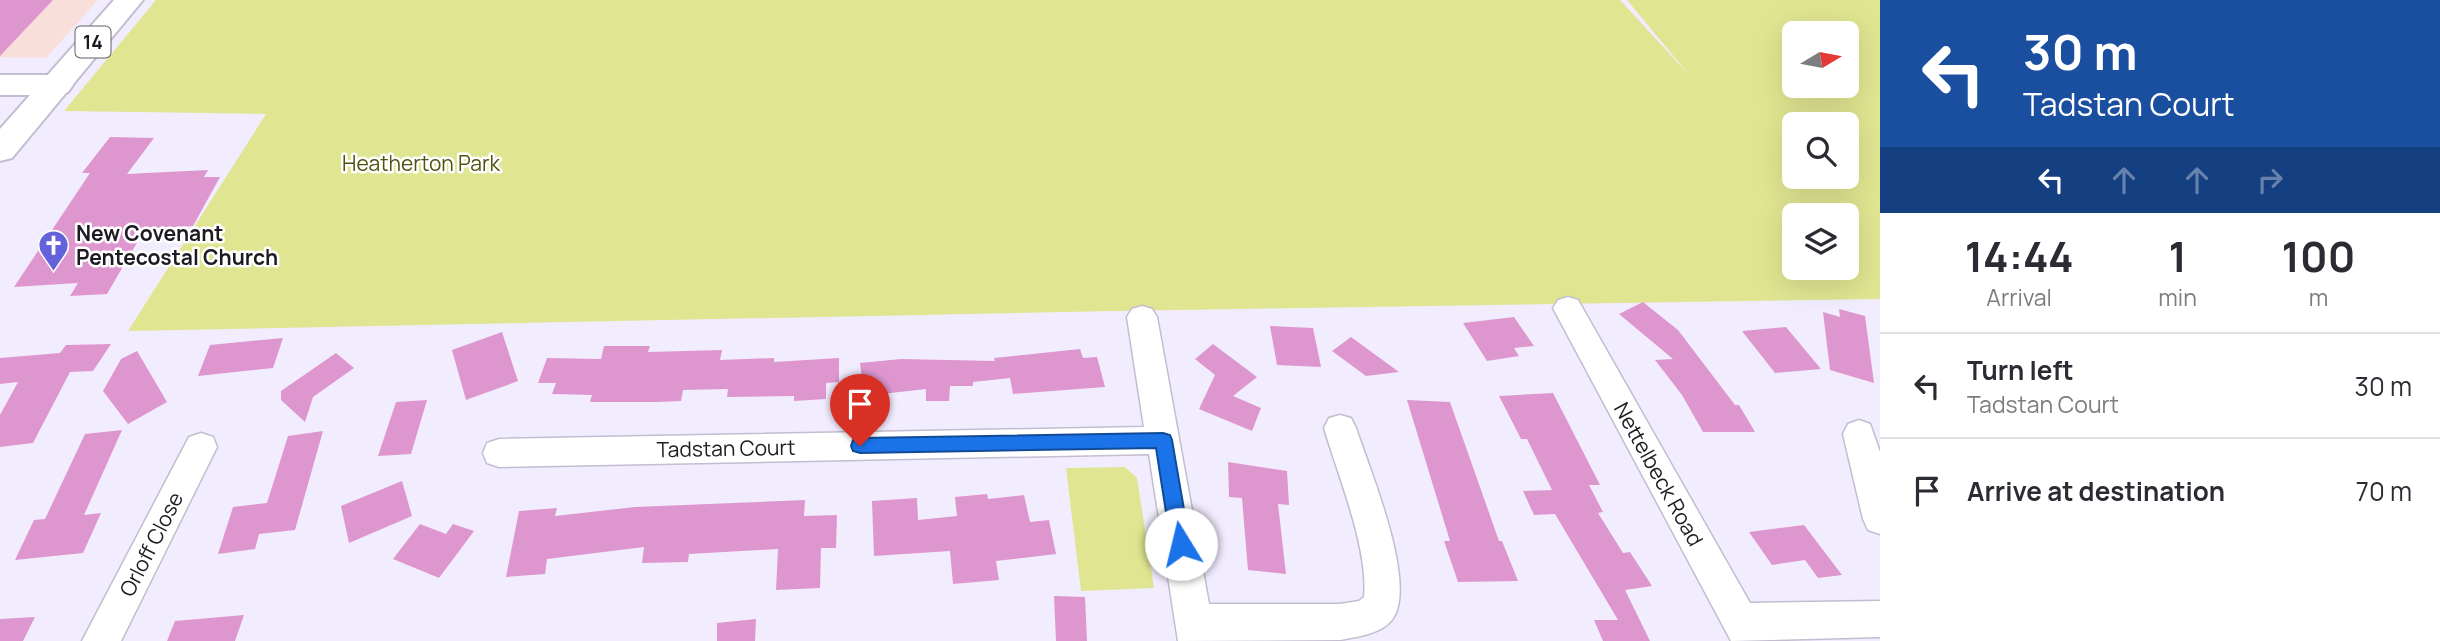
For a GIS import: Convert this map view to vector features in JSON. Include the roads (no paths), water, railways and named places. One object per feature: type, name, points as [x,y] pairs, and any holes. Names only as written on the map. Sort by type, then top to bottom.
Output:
[{"type":"main road","name":"14","points":[[0,150],[129,0]]},
{"type":"main road","points":[[0,85],[57,85]]},
{"type":"street","name":"Nettelbeck Road","points":[[1568,308],[1746,631]]},
{"type":"street","points":[[1142,317],[1195,632],[1357,620],[1378,608],[1382,601],[1382,569],[1340,428]]},
{"type":"street","points":[[1859,434],[1880,519]]},
{"type":"street","name":"Tadstan Court","points":[[499,453],[1163,440]]},
{"type":"street","name":"Orloff Close","points":[[101,641],[201,447]]},
{"type":"street","points":[[1746,631],[1880,618]]},
{"type":"place","name":"New Covenant Pentecostal Church","points":[[53,272]]},
{"type":"park label","name":"Heatherton Park","points":[[421,163]]}]
